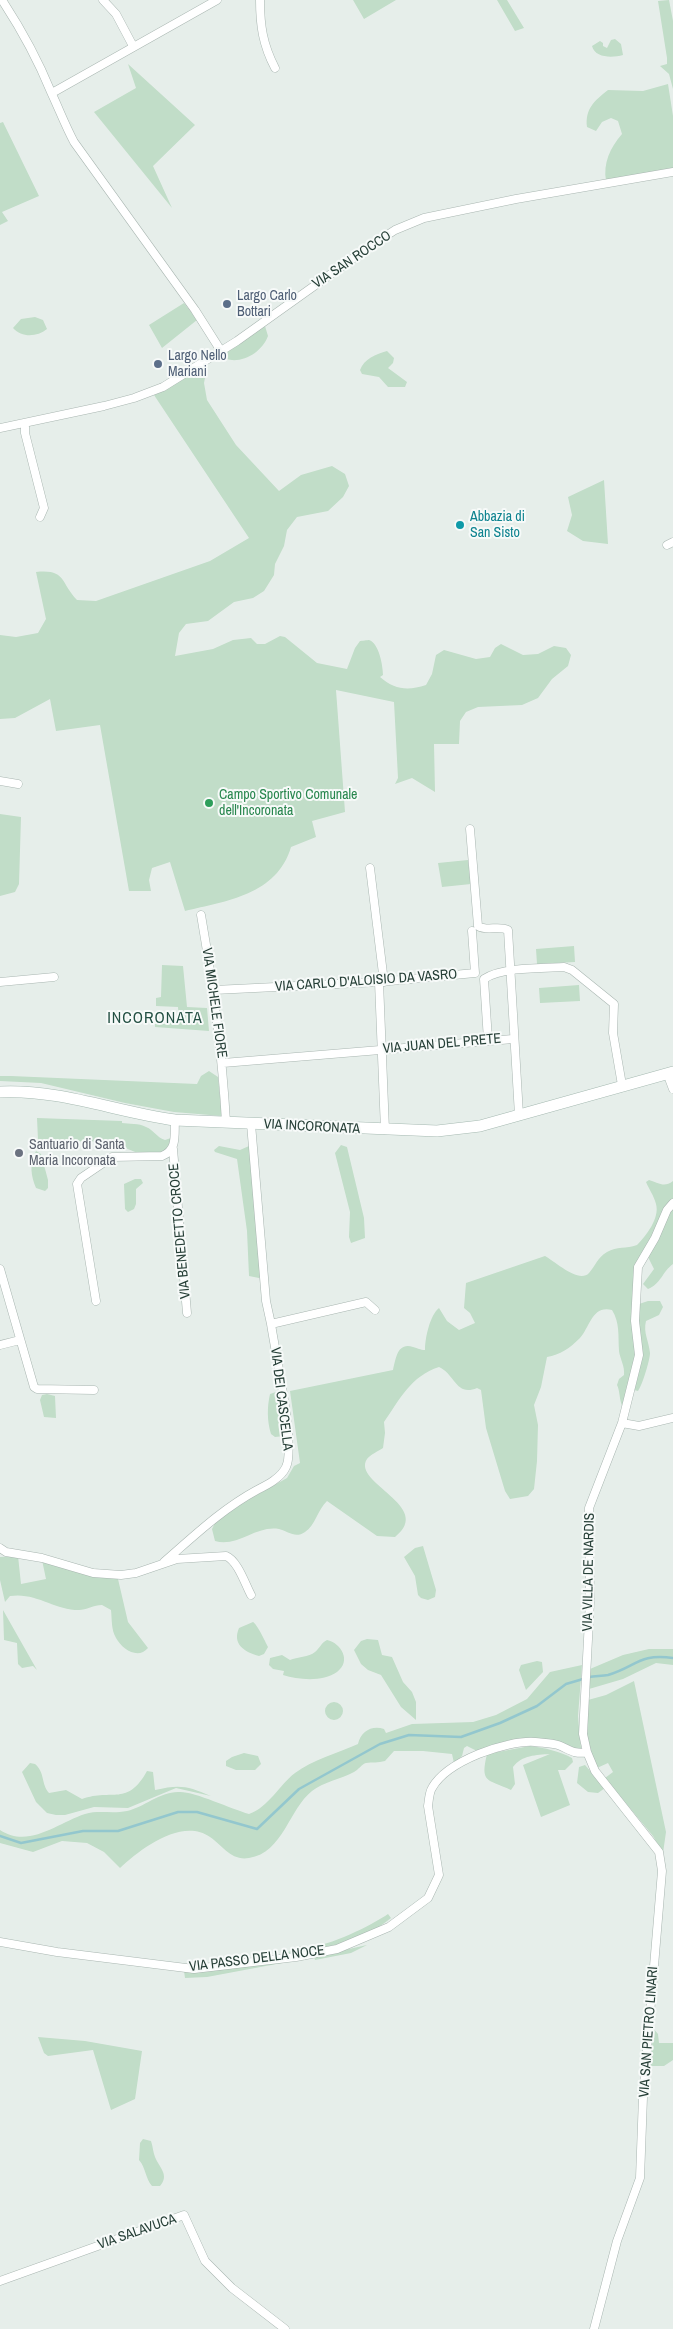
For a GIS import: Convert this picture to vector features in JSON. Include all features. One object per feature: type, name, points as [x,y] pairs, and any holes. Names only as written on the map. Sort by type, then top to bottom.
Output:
[{"type":"main road","name":"VIA INCORONATA","points":[[0,1092],[42,1093],[175,1120],[437,1131],[480,1126],[670,1073]]},
{"type":"street","points":[[2,0],[16,22],[52,93],[61,119],[74,142],[195,310],[221,351]]},
{"type":"street","points":[[103,0],[116,14],[133,46]]},
{"type":"street","points":[[52,93],[216,0]]},
{"type":"street","points":[[260,0],[261,34],[268,55],[275,68]]},
{"type":"street","name":"VIA SAN ROCCO","points":[[0,428],[134,398],[163,387],[221,351],[395,230],[424,218],[516,198],[673,172]]},
{"type":"street","points":[[25,423],[25,433],[44,508],[40,517]]},
{"type":"street","points":[[0,781],[18,784]]},
{"type":"street","name":"VIA JUAN DEL PRETE","points":[[223,1063],[513,1039],[508,930],[478,926],[470,829]]},
{"type":"street","points":[[370,868],[382,982],[385,1130]]},
{"type":"street","name":"VIA MICHELE FIORE","points":[[201,915],[214,990],[223,1063],[226,1122]]},
{"type":"street","name":"VIA CARLO D'ALOISIO DA VASRO","points":[[214,990],[382,982],[475,973],[472,931]]},
{"type":"street","points":[[488,1040],[484,979],[491,974],[511,971],[557,968],[572,970],[612,1001],[614,1033],[622,1086]]},
{"type":"street","points":[[0,982],[54,977]]},
{"type":"street","points":[[513,1039],[519,1115]]},
{"type":"street","points":[[670,1073],[673,1089]]},
{"type":"street","name":"VIA BENEDETTO CROCE","points":[[175,1120],[173,1149],[187,1313]]},
{"type":"street","name":"VIA DEI CASCELLA","points":[[164,1562],[225,1508],[267,1485],[282,1474],[286,1468],[288,1447],[285,1412],[266,1301],[251,1124]]},
{"type":"street","points":[[96,1301],[77,1184],[81,1178],[112,1157],[162,1156],[173,1149]]},
{"type":"street","name":"VIA VILLA DE NARDIS","points":[[586,1752],[583,1734],[590,1601],[590,1508],[622,1424],[639,1356],[635,1321],[638,1267],[655,1238],[667,1210],[673,1203]]},
{"type":"street","points":[[0,1269],[34,1387],[37,1389],[94,1390]]},
{"type":"street","points":[[271,1324],[366,1302],[374,1310]]},
{"type":"street","points":[[0,1345],[20,1340]]},
{"type":"street","points":[[622,1424],[639,1426],[673,1418]]},
{"type":"street","points":[[0,1548],[6,1552],[42,1558],[106,1575],[136,1573],[164,1562],[197,1557],[231,1558],[251,1595]]},
{"type":"street","name":"VIA PASSO DELLA NOCE","points":[[0,1942],[57,1952],[194,1969],[337,1949],[390,1927],[428,1898],[439,1875],[428,1806],[429,1797],[432,1788],[448,1772],[480,1753],[517,1743],[533,1742],[557,1745],[576,1754],[586,1752]]},
{"type":"street","name":"VIA SAN PIETRO LINARI","points":[[586,1752],[595,1771],[659,1852],[662,1871],[643,2097],[640,2178],[617,2241],[594,2329]]},
{"type":"street","name":"VIA SALAVUCA","points":[[0,2281],[184,2215],[205,2261],[232,2288],[285,2329]]},
{"type":"green space","points":[[353,0],[396,0],[364,19]]},
{"type":"green space","points":[[497,0],[507,0],[524,28],[515,31]]},
{"type":"green space","points":[[669,0],[673,21],[673,89],[669,74],[660,66],[667,64],[667,58],[658,1]]},
{"type":"green space","points":[[615,39],[621,44],[623,55],[609,57],[600,55],[592,46],[600,41],[607,48],[611,40]]},
{"type":"green space","points":[[128,64],[195,125],[153,166],[172,208],[94,112],[136,88]]},
{"type":"green space","points":[[668,84],[673,116],[673,169],[606,181],[605,174],[608,156],[622,134],[618,121],[611,118],[602,122],[596,131],[587,127],[589,110],[608,90],[643,91]]},
{"type":"green space","points":[[3,122],[39,196],[2,212],[8,221],[0,225],[0,123]]},
{"type":"green space","points":[[184,303],[197,320],[162,348],[149,325]]},
{"type":"green space","points":[[35,317],[43,320],[47,329],[43,332],[25,335],[13,328],[21,319]]},
{"type":"green space","points":[[265,326],[268,336],[257,352],[239,360],[226,359],[224,353]]},
{"type":"green space","points":[[387,351],[394,358],[393,363],[388,368],[407,382],[405,387],[388,387],[379,377],[362,374],[360,370],[364,363],[371,358]]},
{"type":"green space","points":[[208,363],[204,383],[207,400],[236,445],[279,491],[301,475],[332,466],[345,474],[349,486],[343,497],[328,511],[297,517],[287,530],[284,546],[275,564],[274,575],[264,591],[253,598],[234,602],[208,621],[186,624],[179,633],[175,656],[213,649],[233,640],[251,638],[257,644],[265,644],[280,636],[285,637],[317,663],[347,669],[355,648],[360,641],[369,640],[375,645],[380,655],[383,675],[380,677],[391,685],[407,689],[426,685],[432,674],[436,655],[444,650],[476,659],[490,657],[495,648],[501,644],[523,655],[538,654],[554,646],[566,648],[571,655],[568,666],[552,679],[538,698],[522,705],[478,707],[466,712],[460,721],[459,744],[434,744],[435,792],[412,778],[395,784],[398,778],[394,702],[336,690],[345,812],[312,821],[316,837],[291,847],[284,863],[274,876],[262,886],[233,899],[185,911],[170,862],[152,868],[149,880],[151,891],[129,891],[100,725],[56,731],[50,699],[15,718],[0,719],[0,635],[16,637],[38,633],[46,619],[36,572],[58,575],[77,600],[96,601],[210,561],[249,538],[154,395]]},
{"type":"green space","points":[[604,480],[608,544],[583,541],[567,531],[572,515],[568,497]]},
{"type":"green space","points":[[0,814],[21,817],[19,884],[15,892],[0,896]]},
{"type":"green space","points":[[468,860],[471,884],[442,887],[438,863]]},
{"type":"green space","points":[[574,946],[575,962],[537,964],[536,949]]},
{"type":"green space","points":[[162,965],[183,966],[187,1007],[207,1008],[209,1031],[155,1027],[155,1024],[168,1024],[168,1020],[179,1021],[178,1007],[156,1006],[156,998],[161,997]]},
{"type":"green space","points":[[579,985],[580,1001],[540,1003],[539,988]]},
{"type":"green space","points":[[209,1071],[218,1077],[222,1116],[174,1112],[125,1103],[41,1083],[0,1081],[0,1076],[11,1076],[197,1084],[201,1076]]},
{"type":"green space","points":[[37,1118],[122,1121],[122,1123],[140,1125],[149,1128],[162,1139],[171,1138],[170,1151],[154,1155],[140,1154],[123,1147],[106,1146],[103,1142],[38,1140]]},
{"type":"green space","points":[[341,1145],[347,1147],[364,1218],[365,1238],[351,1243],[349,1237],[350,1212],[335,1153]]},
{"type":"green space","points":[[219,1146],[240,1150],[249,1146],[252,1148],[262,1275],[259,1278],[249,1276],[247,1231],[237,1159],[215,1152],[214,1150]]},
{"type":"green space","points":[[36,1151],[41,1154],[48,1180],[48,1188],[45,1191],[36,1188],[33,1179],[32,1165]]},
{"type":"green space","points":[[135,1179],[141,1179],[143,1183],[136,1189],[134,1209],[128,1212],[125,1209],[124,1184]]},
{"type":"green space","points":[[649,1180],[664,1185],[673,1181],[673,1200],[637,1265],[637,1355],[622,1406],[617,1385],[624,1372],[619,1351],[617,1324],[612,1310],[605,1309],[592,1318],[580,1338],[572,1345],[561,1353],[547,1357],[541,1387],[534,1405],[538,1425],[537,1461],[534,1489],[528,1496],[510,1499],[505,1491],[486,1428],[481,1390],[477,1388],[464,1390],[439,1367],[421,1376],[407,1389],[384,1422],[383,1448],[367,1459],[365,1468],[370,1477],[400,1505],[405,1515],[405,1526],[395,1537],[377,1536],[327,1501],[311,1526],[301,1534],[295,1535],[279,1529],[271,1529],[262,1530],[231,1542],[215,1541],[212,1529],[216,1521],[228,1511],[287,1478],[294,1466],[300,1463],[290,1391],[393,1370],[400,1349],[408,1346],[425,1350],[429,1327],[433,1316],[439,1308],[447,1321],[459,1330],[475,1323],[470,1313],[464,1308],[466,1283],[545,1256],[567,1271],[579,1276],[585,1276],[604,1254],[614,1249],[637,1245],[648,1232],[654,1221],[657,1209],[646,1182]]},
{"type":"green space","points":[[673,1206],[673,1264],[656,1284],[648,1289],[643,1284],[654,1269],[648,1257]]},
{"type":"green space","points":[[648,1301],[660,1301],[663,1307],[659,1315],[646,1321],[645,1329],[650,1356],[644,1379],[638,1391],[634,1390],[640,1355],[636,1323],[639,1304]]},
{"type":"green space","points":[[279,1391],[284,1436],[275,1437],[271,1434],[268,1404],[270,1394]]},
{"type":"green space","points":[[42,1395],[55,1396],[56,1418],[44,1417],[40,1400]]},
{"type":"green space","points":[[423,1546],[436,1590],[435,1597],[428,1600],[418,1595],[415,1576],[404,1557],[415,1548]]},
{"type":"green space","points":[[18,1556],[21,1584],[46,1579],[42,1560],[118,1579],[128,1622],[148,1648],[140,1653],[135,1653],[122,1646],[113,1632],[111,1610],[102,1605],[82,1610],[70,1609],[19,1595],[10,1596],[5,1602],[0,1580],[0,1557]]},
{"type":"green space","points":[[3,1610],[37,1670],[33,1666],[22,1668],[18,1664],[17,1643],[4,1640]]},
{"type":"green space","points":[[253,1622],[259,1629],[268,1647],[264,1654],[259,1656],[244,1650],[237,1639],[239,1628]]},
{"type":"green space","points":[[367,1639],[378,1640],[382,1655],[392,1657],[403,1682],[412,1692],[416,1702],[416,1720],[401,1707],[381,1675],[368,1670],[361,1664],[354,1650],[361,1641]]},
{"type":"green space","points":[[327,1640],[337,1645],[344,1658],[341,1668],[331,1675],[318,1679],[296,1678],[283,1675],[284,1671],[273,1669],[269,1665],[270,1658],[282,1655],[290,1660],[310,1655]]},
{"type":"green space","points":[[649,1649],[673,1649],[673,1665],[656,1663],[623,1679],[589,1689],[590,1669],[623,1655]]},
{"type":"green space","points":[[537,1661],[542,1662],[543,1672],[526,1690],[519,1670],[521,1665]]},
{"type":"green space","points":[[582,1665],[578,1716],[581,1748],[579,1750],[550,1742],[479,1752],[467,1746],[464,1748],[462,1756],[454,1763],[452,1754],[394,1751],[385,1761],[364,1764],[354,1772],[321,1785],[312,1791],[297,1808],[285,1829],[270,1848],[261,1854],[249,1858],[232,1855],[210,1837],[199,1832],[187,1831],[174,1833],[162,1838],[139,1852],[120,1868],[104,1852],[87,1843],[62,1841],[33,1852],[0,1843],[0,1830],[11,1835],[32,1836],[85,1814],[127,1811],[173,1792],[195,1795],[249,1814],[268,1801],[289,1778],[302,1768],[358,1744],[364,1732],[368,1730],[380,1728],[384,1729],[386,1733],[412,1724],[473,1722],[496,1715],[527,1699],[550,1672]]},
{"type":"green space","points":[[634,1681],[666,1832],[663,1853],[653,1836],[605,1778],[613,1772],[608,1763],[597,1768],[587,1743],[588,1700],[606,1695]]},
{"type":"green space","points":[[334,1702],[340,1705],[343,1711],[340,1717],[334,1720],[328,1717],[325,1711],[328,1705]]},
{"type":"green space","points":[[530,1746],[562,1753],[572,1758],[573,1762],[565,1770],[558,1770],[570,1805],[541,1817],[523,1765],[550,1754],[530,1756],[517,1763],[513,1767],[515,1784],[511,1790],[487,1779],[484,1770],[487,1754]]},
{"type":"green space","points":[[244,1753],[258,1756],[261,1764],[255,1770],[236,1770],[226,1766],[226,1761]]},
{"type":"green space","points":[[30,1763],[38,1767],[49,1793],[66,1790],[82,1799],[126,1793],[140,1782],[147,1771],[153,1772],[155,1790],[184,1787],[211,1796],[176,1788],[128,1808],[94,1807],[65,1815],[56,1815],[47,1813],[36,1802],[22,1772]]},
{"type":"green space","points":[[585,1765],[605,1788],[598,1793],[588,1792],[577,1783],[579,1767]]},
{"type":"green space","points":[[388,1914],[391,1918],[367,1934],[341,1944],[285,1954],[299,1946],[319,1945],[345,1937]]},
{"type":"green space","points":[[367,1945],[351,1953],[315,1960],[314,1957],[207,1977],[185,1978],[184,1971],[326,1954]]},
{"type":"green space","points":[[653,2028],[658,2034],[659,2043],[673,2043],[673,2060],[664,2066],[651,2066]]},
{"type":"green space","points":[[38,2037],[85,2041],[142,2051],[135,2099],[111,2110],[93,2050],[48,2056],[44,2053]]},
{"type":"green space","points":[[143,2139],[151,2141],[155,2157],[163,2171],[164,2178],[160,2186],[152,2186],[139,2160],[140,2143]]},
{"type":"waterway","points":[[589,1677],[608,1675],[652,1657],[673,1658]]},
{"type":"waterway","points":[[0,1836],[21,1843],[83,1831],[118,1831],[178,1812],[197,1812],[257,1829],[299,1789],[380,1744],[409,1735],[461,1737],[500,1723],[537,1706],[566,1684],[583,1679]]},
{"type":"place","name":"Largo Carlo Bottari","points":[[227,304]]},
{"type":"place","name":"Largo Nello Mariani","points":[[158,364]]},
{"type":"place","name":"Abbazia di San Sisto","points":[[460,525]]},
{"type":"place","name":"Campo Sportivo Comunale dell'Incoronata","points":[[209,803]]},
{"type":"place","name":"Santuario di Santa Maria Incoronata","points":[[19,1153]]},
{"type":"district","name":"INCORONATA","points":[[155,1019]]}]
